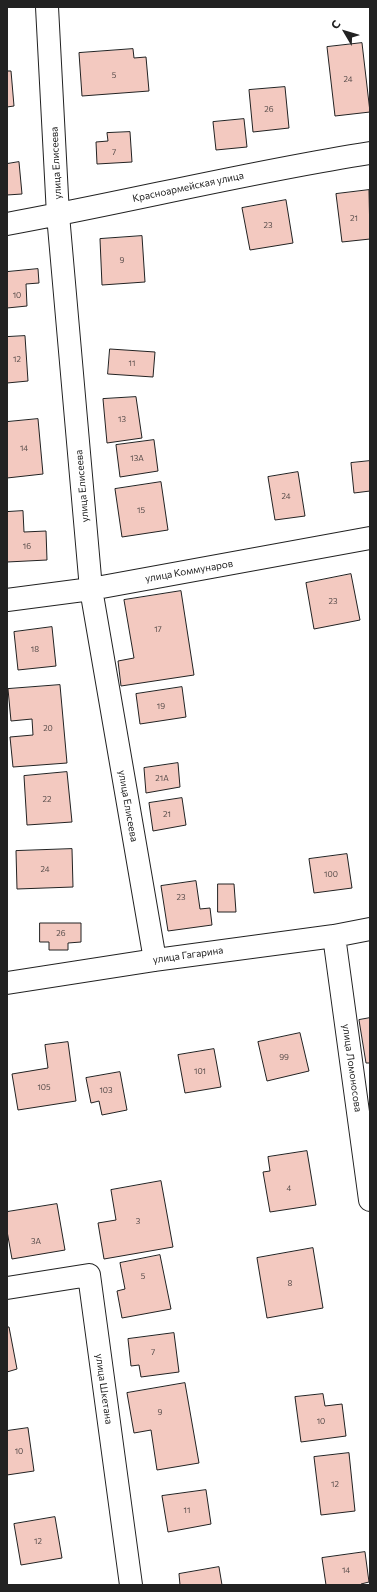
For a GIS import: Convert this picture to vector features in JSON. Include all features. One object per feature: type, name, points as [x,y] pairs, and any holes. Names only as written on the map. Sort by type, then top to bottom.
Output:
[{"type":"street","name":"улица Елисеева","points":[[47,7],[58,215],[91,589],[155,960]]},
{"type":"street","name":"Красноармейская улица","points":[[7,224],[58,215],[298,164],[370,153]]},
{"type":"street","name":"улица Коммунаров","points":[[7,600],[91,589],[370,538]]},
{"type":"street","name":"улица Гагарина","points":[[7,983],[155,960],[334,936],[370,929]]},
{"type":"street","name":"улица Ломоносова","points":[[334,936],[370,1200]]},
{"type":"street","name":"улица Шкетана","points":[[7,1288],[88,1275],[131,1585]]},
{"type":"building","points":[[362,43],[370,112],[335,116],[327,47]]},
{"type":"building","points":[[133,49],[134,58],[146,57],[149,91],[82,96],[79,53]]},
{"type":"building","points":[[7,71],[11,71],[14,106],[7,107]]},
{"type":"building","points":[[285,87],[289,128],[253,132],[249,90]]},
{"type":"building","points":[[244,119],[247,147],[216,150],[213,122]]},
{"type":"building","points":[[130,132],[132,162],[97,164],[96,142],[108,141],[107,133]]},
{"type":"building","points":[[19,162],[22,194],[7,195],[7,164]]},
{"type":"building","points":[[369,190],[370,239],[342,242],[336,194]]},
{"type":"building","points":[[286,200],[293,243],[250,250],[242,208]]},
{"type":"building","points":[[142,236],[145,282],[102,285],[100,239]]},
{"type":"building","points":[[38,269],[39,283],[26,284],[27,306],[7,308],[7,272]]},
{"type":"building","points":[[25,336],[28,381],[7,383],[7,337]]},
{"type":"building","points":[[110,349],[155,352],[153,377],[108,374]]},
{"type":"building","points":[[136,397],[142,438],[107,443],[103,399]]},
{"type":"building","points":[[38,419],[43,474],[7,478],[7,422]]},
{"type":"building","points":[[154,440],[158,471],[120,477],[116,445]]},
{"type":"building","points":[[370,461],[370,491],[354,493],[351,463]]},
{"type":"building","points":[[298,472],[305,516],[275,520],[268,477]]},
{"type":"building","points":[[161,482],[168,530],[122,537],[115,489]]},
{"type":"building","points":[[23,511],[24,532],[46,531],[47,560],[7,562],[7,512]]},
{"type":"building","points":[[351,574],[360,620],[314,629],[306,583]]},
{"type":"building","points":[[181,591],[194,675],[121,686],[118,661],[134,658],[124,600]]},
{"type":"building","points":[[52,627],[56,666],[18,670],[14,632]]},
{"type":"building","points":[[60,685],[67,763],[13,767],[10,737],[33,735],[32,719],[11,721],[8,689]]},
{"type":"building","points":[[182,687],[186,717],[140,724],[136,694]]},
{"type":"building","points":[[178,763],[180,787],[146,793],[144,768]]},
{"type":"building","points":[[67,772],[72,822],[27,825],[24,776]]},
{"type":"building","points":[[182,798],[186,825],[153,831],[149,803]]},
{"type":"building","points":[[72,849],[73,887],[17,889],[16,851]]},
{"type":"building","points":[[347,854],[352,888],[314,893],[309,859]]},
{"type":"building","points":[[196,881],[200,909],[210,908],[212,925],[168,931],[161,886]]},
{"type":"building","points":[[218,884],[234,884],[236,912],[218,912]]},
{"type":"building","points":[[40,923],[81,923],[81,942],[68,943],[68,950],[49,950],[49,942],[40,942]]},
{"type":"building","points":[[370,1018],[370,1063],[366,1063],[359,1020]]},
{"type":"building","points":[[300,1033],[309,1071],[267,1081],[258,1042]]},
{"type":"building","points":[[68,1042],[76,1101],[18,1110],[12,1074],[48,1068],[45,1045]]},
{"type":"building","points":[[214,1049],[221,1087],[185,1093],[178,1055]]},
{"type":"building","points":[[120,1072],[127,1110],[102,1115],[99,1101],[91,1103],[86,1078]]},
{"type":"building","points":[[307,1151],[316,1205],[270,1212],[263,1172],[270,1171],[268,1157]]},
{"type":"building","points":[[161,1181],[173,1247],[104,1259],[98,1223],[116,1220],[111,1190]]},
{"type":"building","points":[[57,1204],[65,1250],[12,1259],[7,1231],[7,1212]]},
{"type":"building","points":[[313,1248],[323,1308],[267,1318],[257,1258]]},
{"type":"building","points":[[160,1255],[171,1309],[122,1318],[117,1291],[125,1289],[120,1263]]},
{"type":"building","points":[[7,1327],[9,1327],[17,1369],[7,1372]]},
{"type":"building","points":[[174,1333],[179,1372],[141,1377],[139,1365],[131,1366],[128,1339]]},
{"type":"building","points":[[185,1383],[199,1463],[157,1470],[151,1430],[134,1433],[127,1393]]},
{"type":"building","points":[[323,1394],[325,1406],[342,1404],[346,1436],[301,1442],[295,1397]]},
{"type":"building","points":[[28,1428],[34,1471],[7,1475],[7,1431]]},
{"type":"building","points":[[349,1453],[355,1511],[321,1515],[314,1457]]},
{"type":"building","points":[[206,1490],[211,1524],[168,1532],[162,1496]]},
{"type":"building","points":[[55,1517],[62,1558],[21,1565],[14,1524]]},
{"type":"building","points":[[365,1552],[369,1582],[361,1584],[362,1585],[326,1585],[322,1558]]},
{"type":"building","points":[[219,1567],[222,1585],[180,1585],[179,1574]]}]
